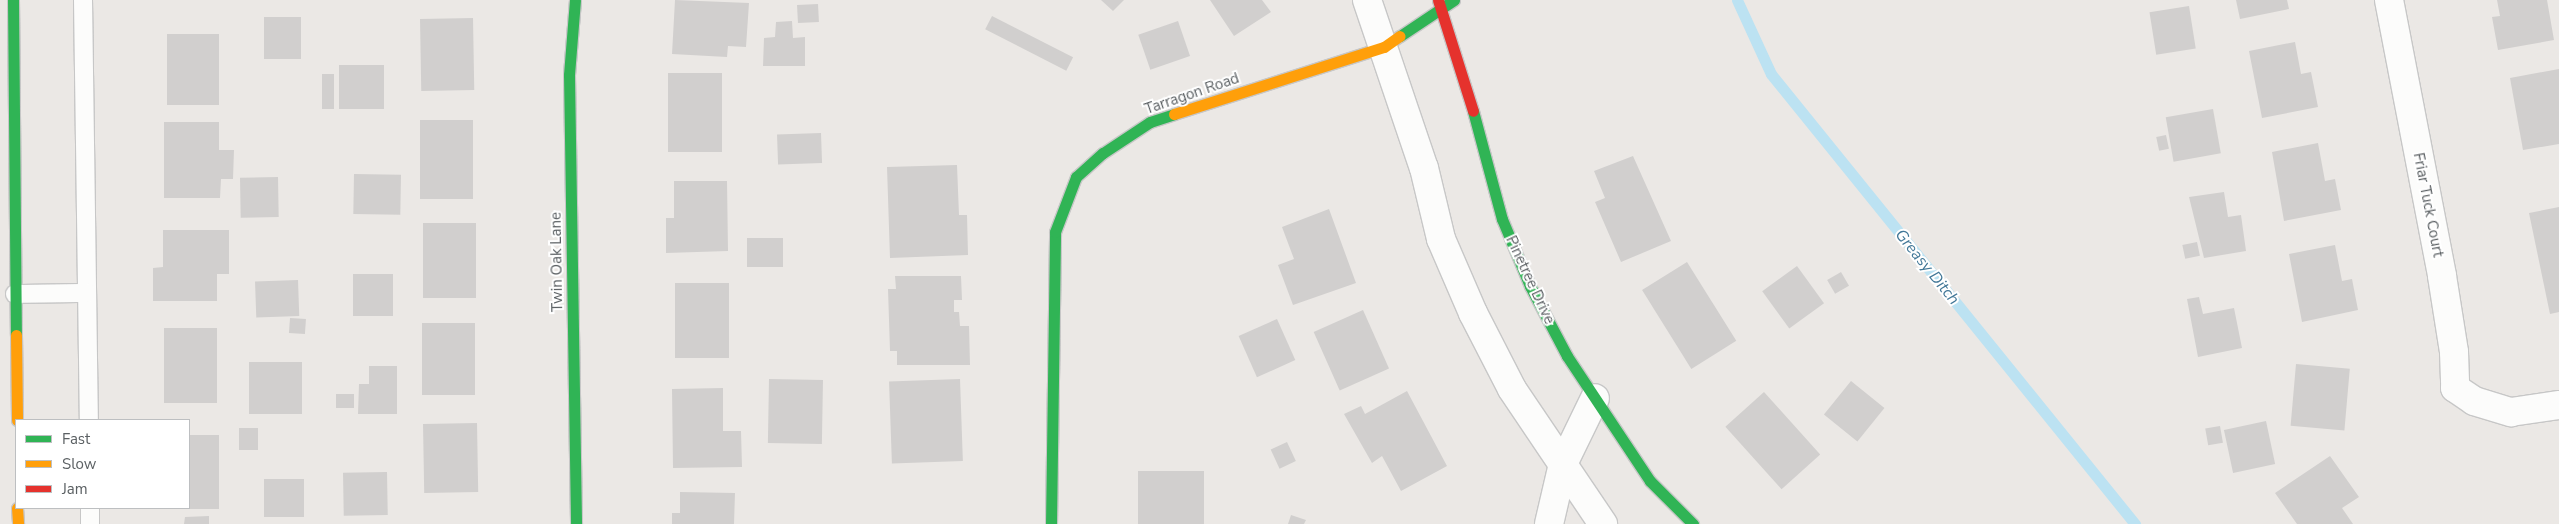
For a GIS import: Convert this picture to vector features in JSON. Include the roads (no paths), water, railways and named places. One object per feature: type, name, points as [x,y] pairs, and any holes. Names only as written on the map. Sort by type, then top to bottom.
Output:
[{"type":"street","points":[[13,0],[17,419]]},
{"type":"street","name":"Twin Oak Lane","points":[[575,0],[569,75],[576,524]]},
{"type":"street","points":[[1367,0],[1424,168],[1441,239],[1466,297],[1512,389],[1603,524]]},
{"type":"street","name":"Tarragon Road","points":[[1051,524],[1055,232],[1076,177],[1103,153],[1150,122],[1384,47],[1439,3],[1454,0]]},
{"type":"street","name":"Friar Tuck Court","points":[[2390,0],[2442,276],[2454,352],[2455,388],[2474,401],[2511,412],[2559,405]]},
{"type":"street","name":"Pinetree Drive","points":[[1439,3],[1486,150],[1502,219],[1562,348],[1650,481],[1693,524]]},
{"type":"street","points":[[1549,524],[1563,464],[1595,398]]},
{"type":"street","points":[[18,509],[18,524]]},
{"type":"lane","points":[[83,0],[89,419]]},
{"type":"lane","points":[[16,294],[87,293]]},
{"type":"lane","points":[[90,509],[90,524]]},
{"type":"waterway","name":"Greasy Ditch","points":[[1737,0],[1771,74],[2135,524]]}]
